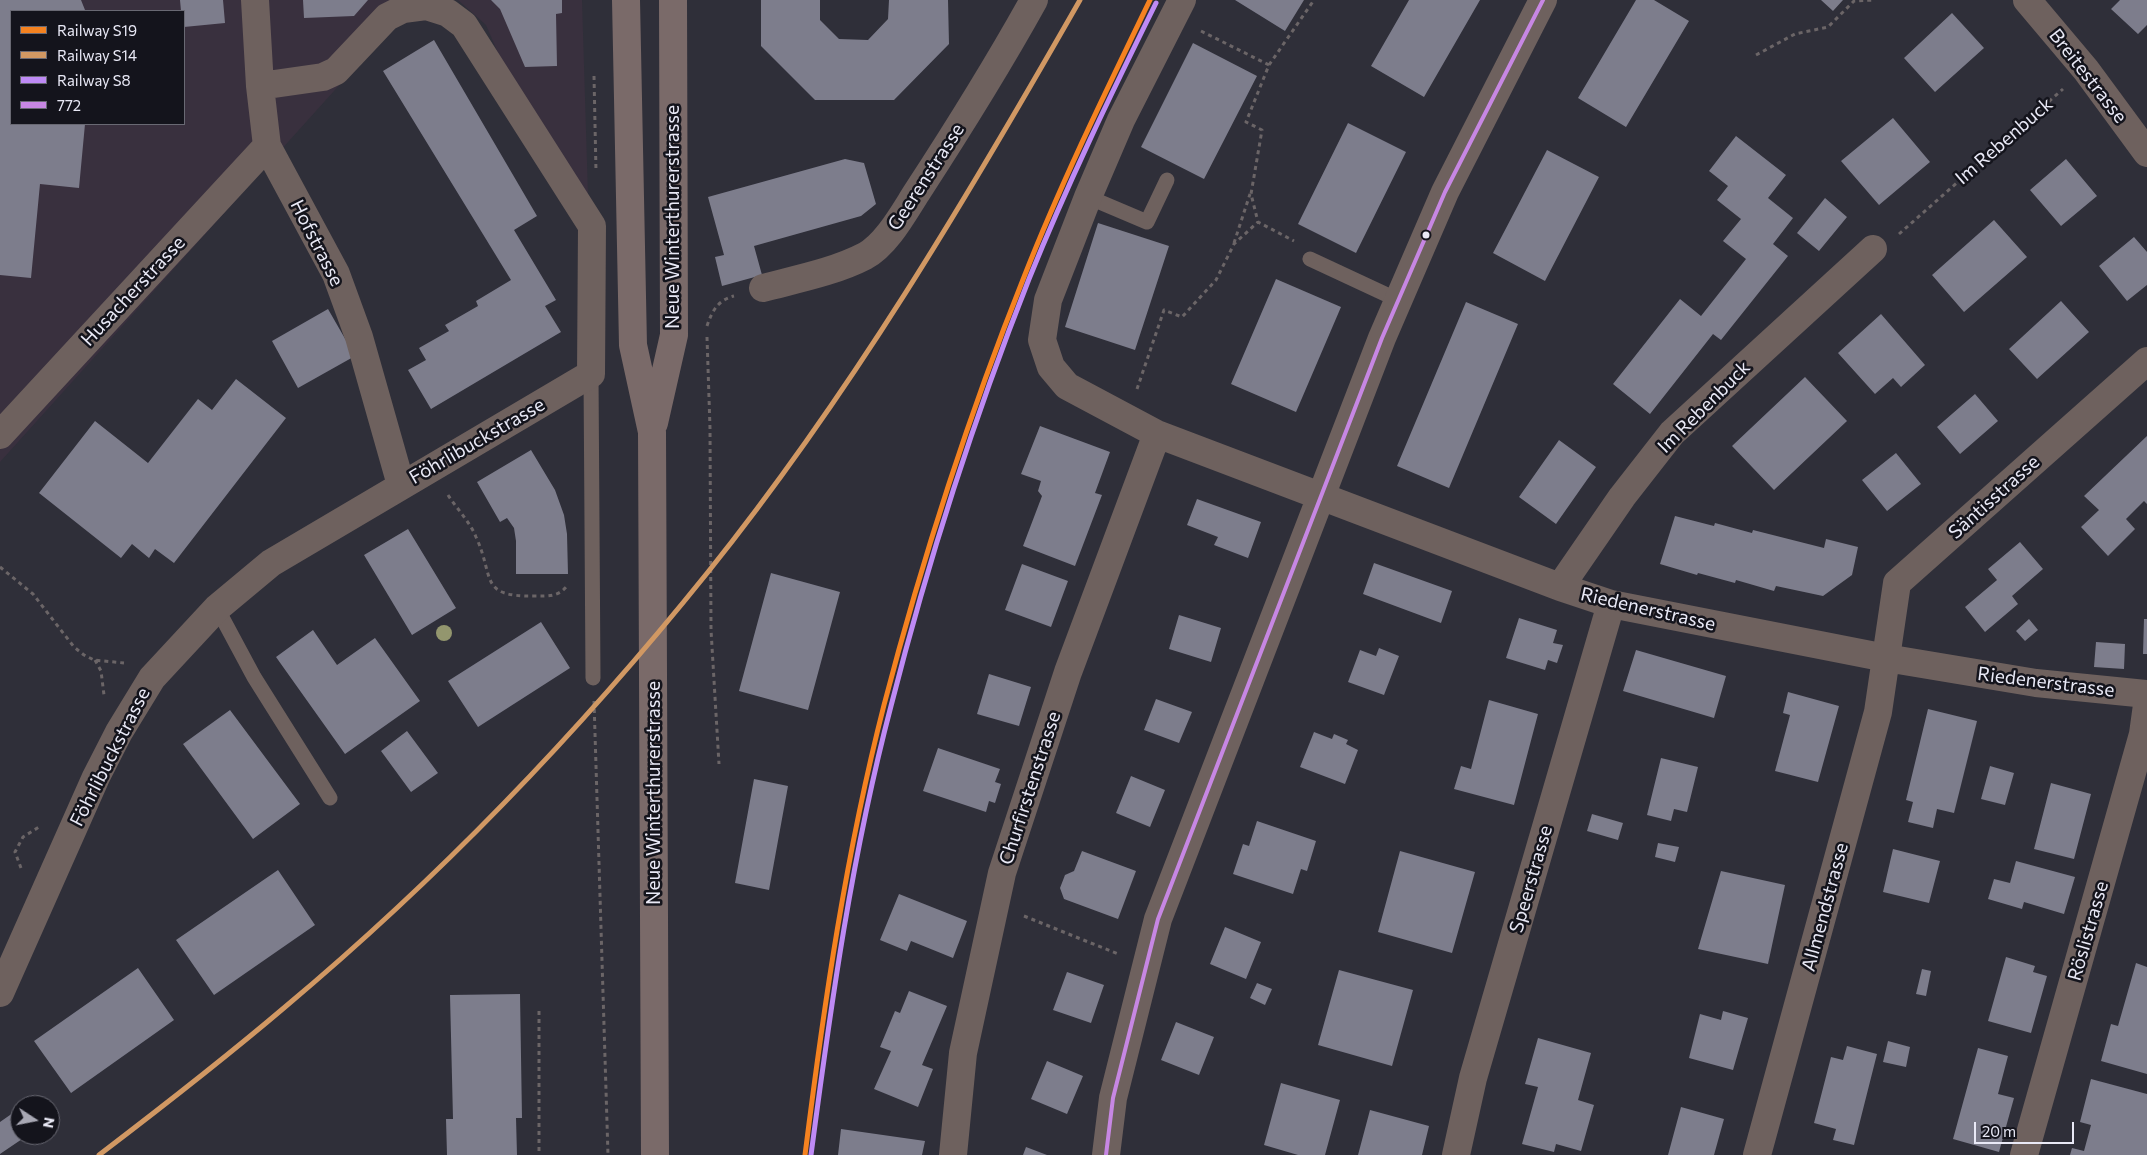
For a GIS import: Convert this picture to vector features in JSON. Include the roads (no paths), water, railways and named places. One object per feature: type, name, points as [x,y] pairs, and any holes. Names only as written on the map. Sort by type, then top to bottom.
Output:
[{"type":"main road","name":"Neue Winterthurerstrasse","points":[[626,0],[633,344],[652,432],[655,1155]]},
{"type":"main road","name":"Neue Winterthurerstrasse","points":[[652,432],[674,335],[673,0]]},
{"type":"street","name":"Hofstrasse","points":[[255,0],[260,86],[267,146],[336,274],[359,337],[401,485]]},
{"type":"street","name":"Geerenstrasse","points":[[764,288],[830,270],[866,256],[887,236],[937,162],[1034,0]]},
{"type":"street","name":"Riedenerstrasse","points":[[1182,0],[1121,120],[1088,197],[1048,300],[1042,340],[1051,367],[1067,386],[1157,434],[1322,495],[1560,587],[1611,604],[1886,658],[2036,683],[2147,694]]},
{"type":"street","points":[[1106,1155],[1113,1098],[1158,919],[1382,338],[1445,192],[1543,0]]},
{"type":"street","name":"Breitestrasse","points":[[2027,0],[2086,70],[2147,153]]},
{"type":"street","points":[[260,86],[323,77],[336,71],[387,17],[403,9],[426,6],[448,13],[464,25],[592,226],[591,374]]},
{"type":"street","name":"Husacherstrasse","points":[[0,436],[267,146]]},
{"type":"street","name":"Im Rebenbuck","points":[[1560,587],[1622,497],[1672,433],[1883,244]]},
{"type":"street","name":"Säntisstrasse","points":[[1886,658],[1897,583],[2147,361]]},
{"type":"street","name":"Föhrlibuckstrasse","points":[[0,993],[96,777],[119,732],[152,678],[217,608],[271,563],[591,374]]},
{"type":"street","name":"Churfirstenstrasse","points":[[953,1155],[963,1052],[1002,873],[1068,672],[1157,434]]},
{"type":"street","name":"Speerstrasse","points":[[1456,1155],[1473,1078],[1611,604]]},
{"type":"street","name":"Allmendstrasse","points":[[1758,1155],[1878,712],[1886,658]]},
{"type":"street","name":"Röslistrasse","points":[[2024,1155],[2143,734],[2147,705]]},
{"type":"lane","points":[[1088,197],[1147,222],[1167,180]]},
{"type":"lane","points":[[1310,259],[1398,300]]},
{"type":"lane","points":[[591,374],[593,678]]},
{"type":"lane","points":[[217,608],[254,677],[330,798]]},
{"type":"rail line","name":"S14","points":[[99,1155],[262,1026],[399,906],[507,800],[559,745],[660,631],[760,505],[858,365],[950,221],[1080,0]]},
{"type":"rail line","name":"S19","points":[[805,1155],[828,985],[858,817],[884,705],[930,543],[965,436],[1003,330],[1038,242],[1150,0]]},
{"type":"rail line","name":"S8","points":[[811,1155],[844,929],[865,817],[905,652],[936,544],[989,384],[1029,279],[1090,140],[1156,3]]}]
